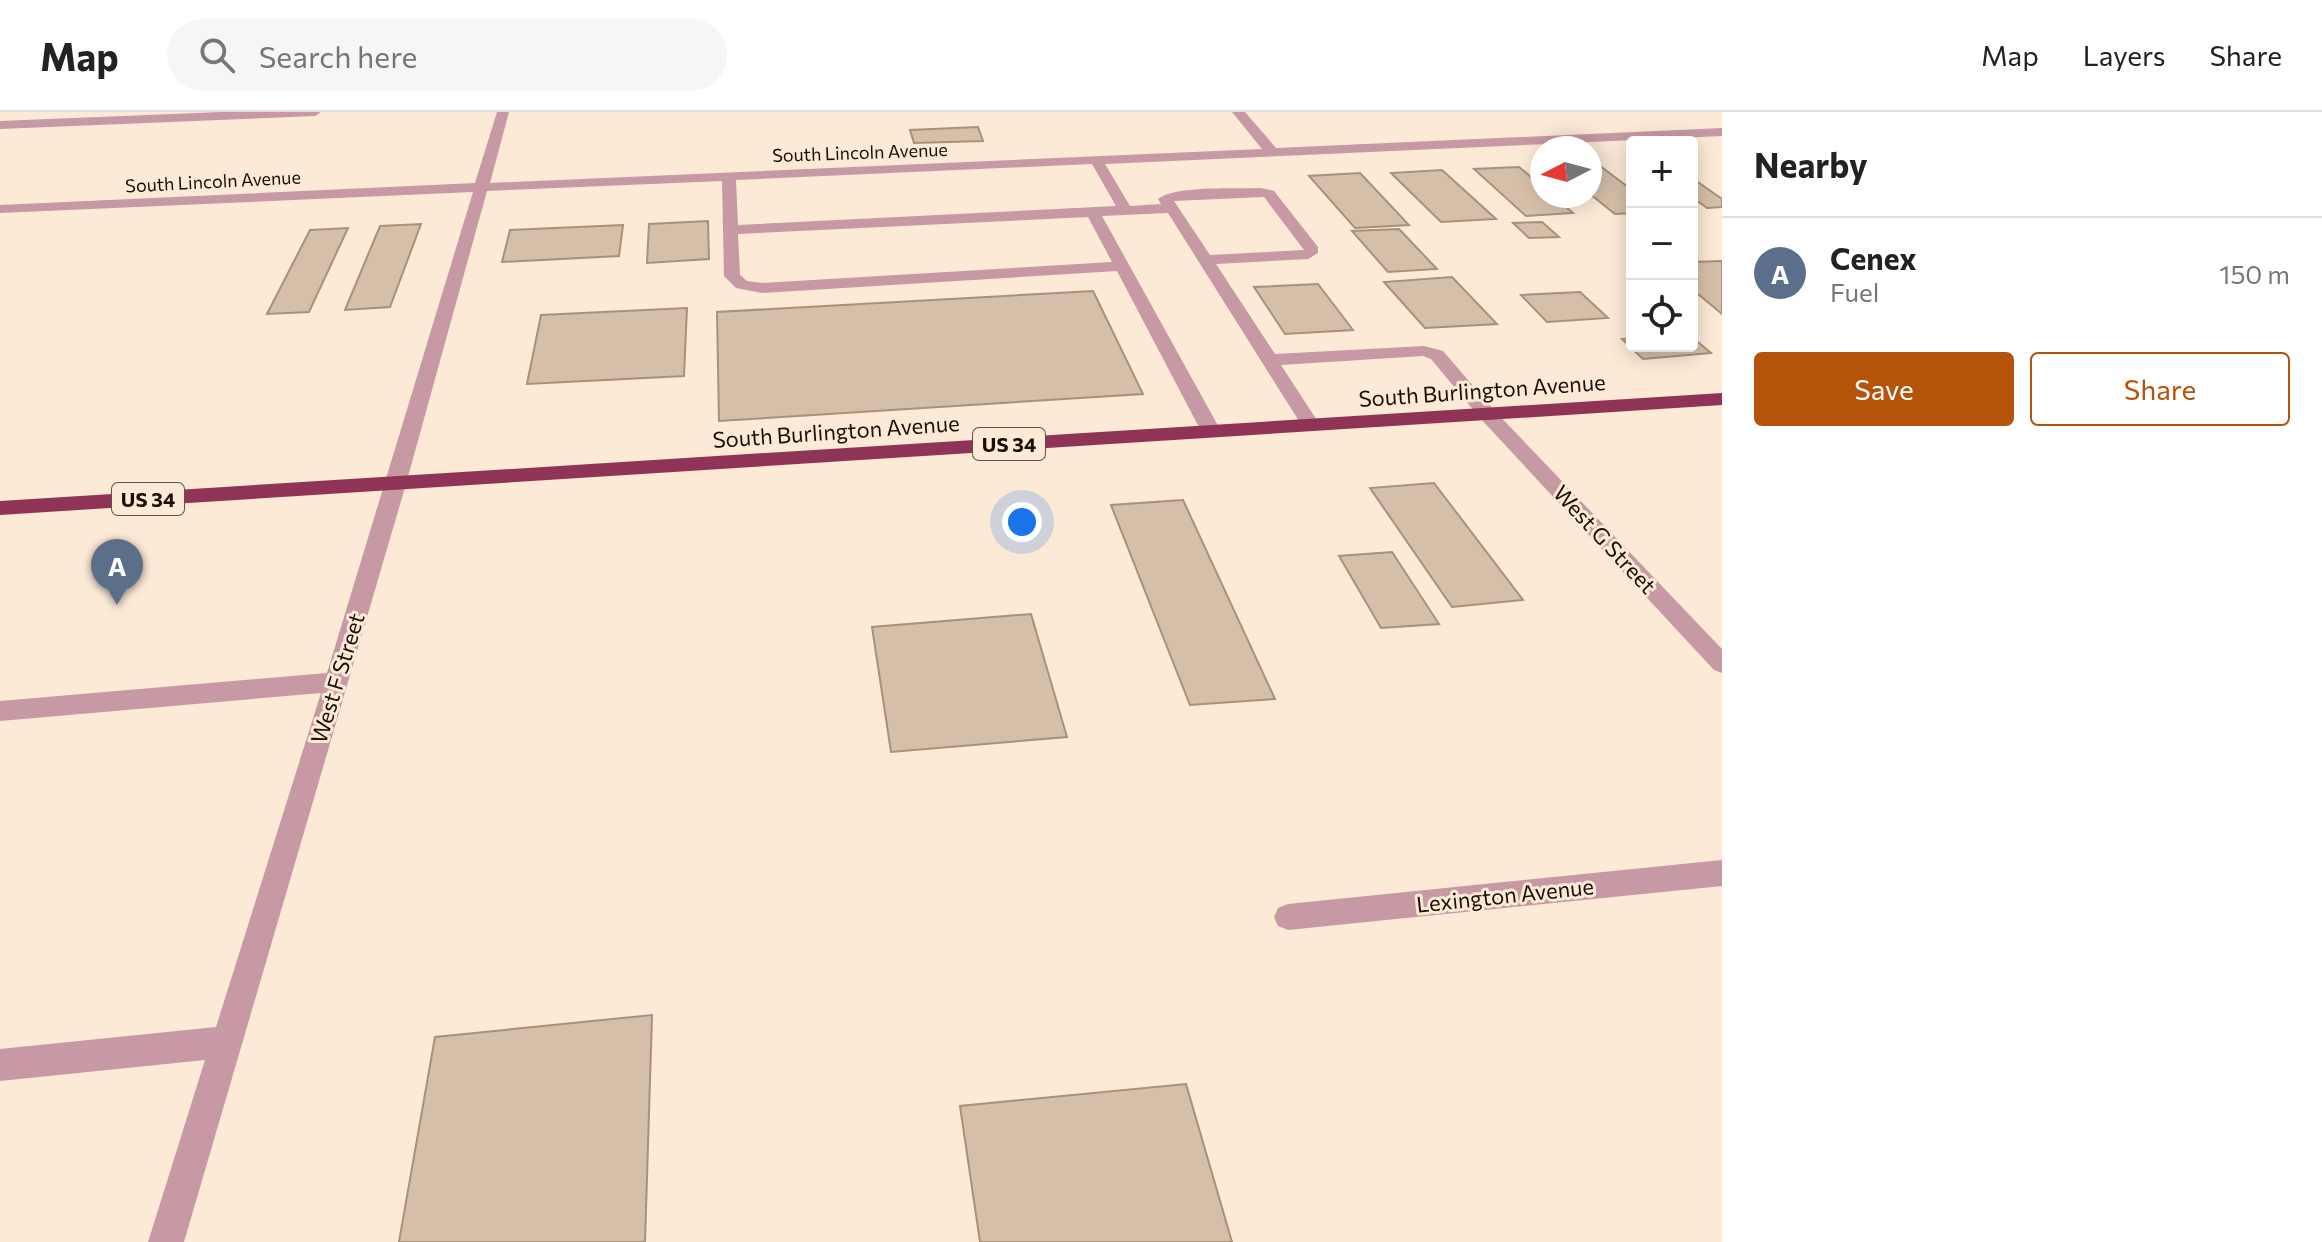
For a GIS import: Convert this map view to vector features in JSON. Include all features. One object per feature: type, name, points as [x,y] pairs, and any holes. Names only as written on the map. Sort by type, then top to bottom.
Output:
[{"type":"highway","name":"South Burlington Avenue","points":[[0,508],[1722,399]]},
{"type":"street","points":[[0,125],[315,112]]},
{"type":"street","name":"West F Street","points":[[166,1242],[396,484],[503,112]]},
{"type":"street","points":[[1238,112],[1273,153]]},
{"type":"street","name":"South Lincoln Avenue","points":[[0,209],[1722,132]]},
{"type":"street","points":[[1096,160],[1125,210]]},
{"type":"street","points":[[729,175],[732,276],[742,285],[762,288],[1123,266]]},
{"type":"street","points":[[1205,260],[1308,254],[1313,250],[1269,194],[1174,196],[1165,199],[1311,425]]},
{"type":"street","points":[[731,230],[1172,208]]},
{"type":"street","points":[[1093,212],[1211,431]]},
{"type":"street","name":"West G Street","points":[[1269,360],[1424,351],[1437,355],[1487,414],[1722,664]]},
{"type":"street","points":[[0,711],[335,682]]},
{"type":"street","name":"Lexington Avenue","points":[[1288,917],[1722,873]]},
{"type":"street","points":[[0,1065],[226,1042]]},
{"type":"building","points":[[978,127],[983,141],[914,143],[910,130]]},
{"type":"building","points":[[1519,167],[1530,176],[1530,208],[1567,208],[1573,213],[1526,216],[1474,169]]},
{"type":"building","points":[[1602,168],[1626,186],[1626,213],[1615,214],[1602,204]]},
{"type":"building","points":[[1442,170],[1496,219],[1441,222],[1391,173]]},
{"type":"building","points":[[1360,173],[1409,225],[1355,228],[1309,176]]},
{"type":"building","points":[[1698,182],[1722,199],[1722,207],[1707,208],[1698,201]]},
{"type":"building","points":[[708,221],[709,259],[647,263],[649,224]]},
{"type":"building","points":[[1542,222],[1559,237],[1529,238],[1513,223]]},
{"type":"building","points":[[421,224],[390,307],[345,310],[380,226]]},
{"type":"building","points":[[623,225],[619,256],[502,262],[510,230]]},
{"type":"building","points":[[348,228],[309,312],[267,314],[310,230]]},
{"type":"building","points":[[1399,229],[1437,269],[1388,272],[1352,231]]},
{"type":"building","points":[[1722,261],[1722,314],[1698,294],[1698,262]]},
{"type":"building","points":[[1452,277],[1497,324],[1425,328],[1384,282]]},
{"type":"building","points":[[1318,284],[1353,330],[1285,334],[1254,287]]},
{"type":"building","points":[[1093,291],[1143,394],[719,421],[717,312]]},
{"type":"building","points":[[1580,292],[1608,318],[1547,322],[1521,295]]},
{"type":"building","points":[[687,308],[684,376],[527,384],[541,315]]},
{"type":"building","points":[[1698,342],[1711,353],[1643,359],[1636,352],[1698,352]]},
{"type":"building","points":[[1434,483],[1523,600],[1452,607],[1370,488]]},
{"type":"building","points":[[1183,500],[1275,699],[1190,705],[1111,505]]},
{"type":"building","points":[[1392,552],[1439,624],[1381,628],[1339,556]]},
{"type":"building","points":[[1031,614],[1067,737],[891,752],[872,627]]},
{"type":"building","points":[[652,1015],[645,1242],[399,1242],[435,1037]]},
{"type":"building","points":[[1186,1084],[1232,1242],[980,1242],[960,1106]]},
{"type":"place","name":"Cenex","points":[[117,605]]}]
